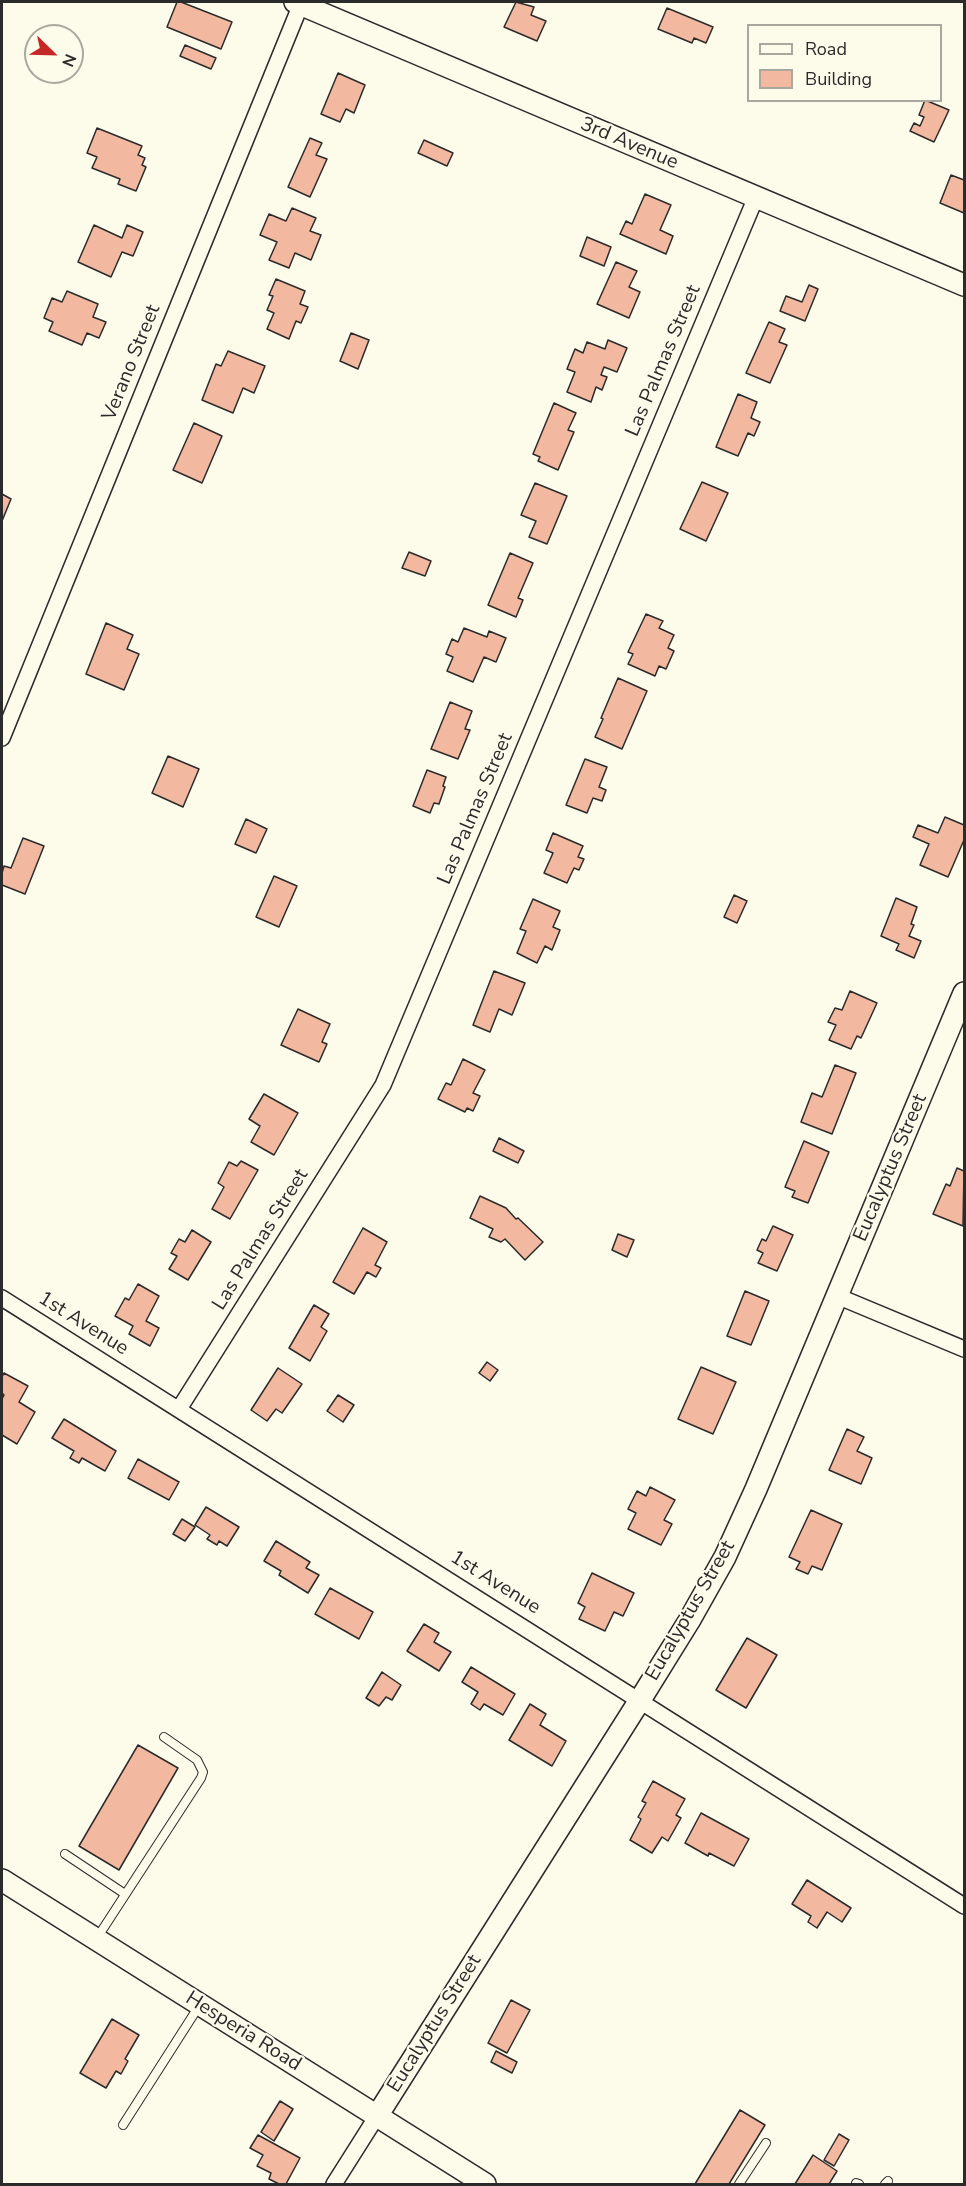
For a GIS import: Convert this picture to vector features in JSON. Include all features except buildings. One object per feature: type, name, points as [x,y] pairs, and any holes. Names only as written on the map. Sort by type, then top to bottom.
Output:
[{"type":"main road","name":"3rd Avenue","points":[[298,3],[964,285]]},
{"type":"main road","name":"Eucalyptus Street","points":[[377,2116],[640,1700],[725,1557],[756,1489],[964,993]]},
{"type":"main road","name":"Hesperia Road","points":[[2,1880],[485,2184]]},
{"type":"street","name":"Verano Street","points":[[2,738],[298,3]]},
{"type":"street","name":"Las Palmas Street","points":[[179,1409],[383,1085],[756,197]]},
{"type":"street","points":[[837,1296],[964,1349]]},
{"type":"street","name":"1st Avenue","points":[[2,1298],[964,1906]]},
{"type":"street","name":"Eucalyptus Street","points":[[334,2184],[377,2116]]},
{"type":"lane","points":[[96,1939],[201,1778],[203,1772],[197,1760],[164,1737]]},
{"type":"lane","points":[[65,1854],[124,1894]]},
{"type":"lane","points":[[123,2125],[200,2004]]},
{"type":"lane","points":[[739,2184],[766,2143]]}]
